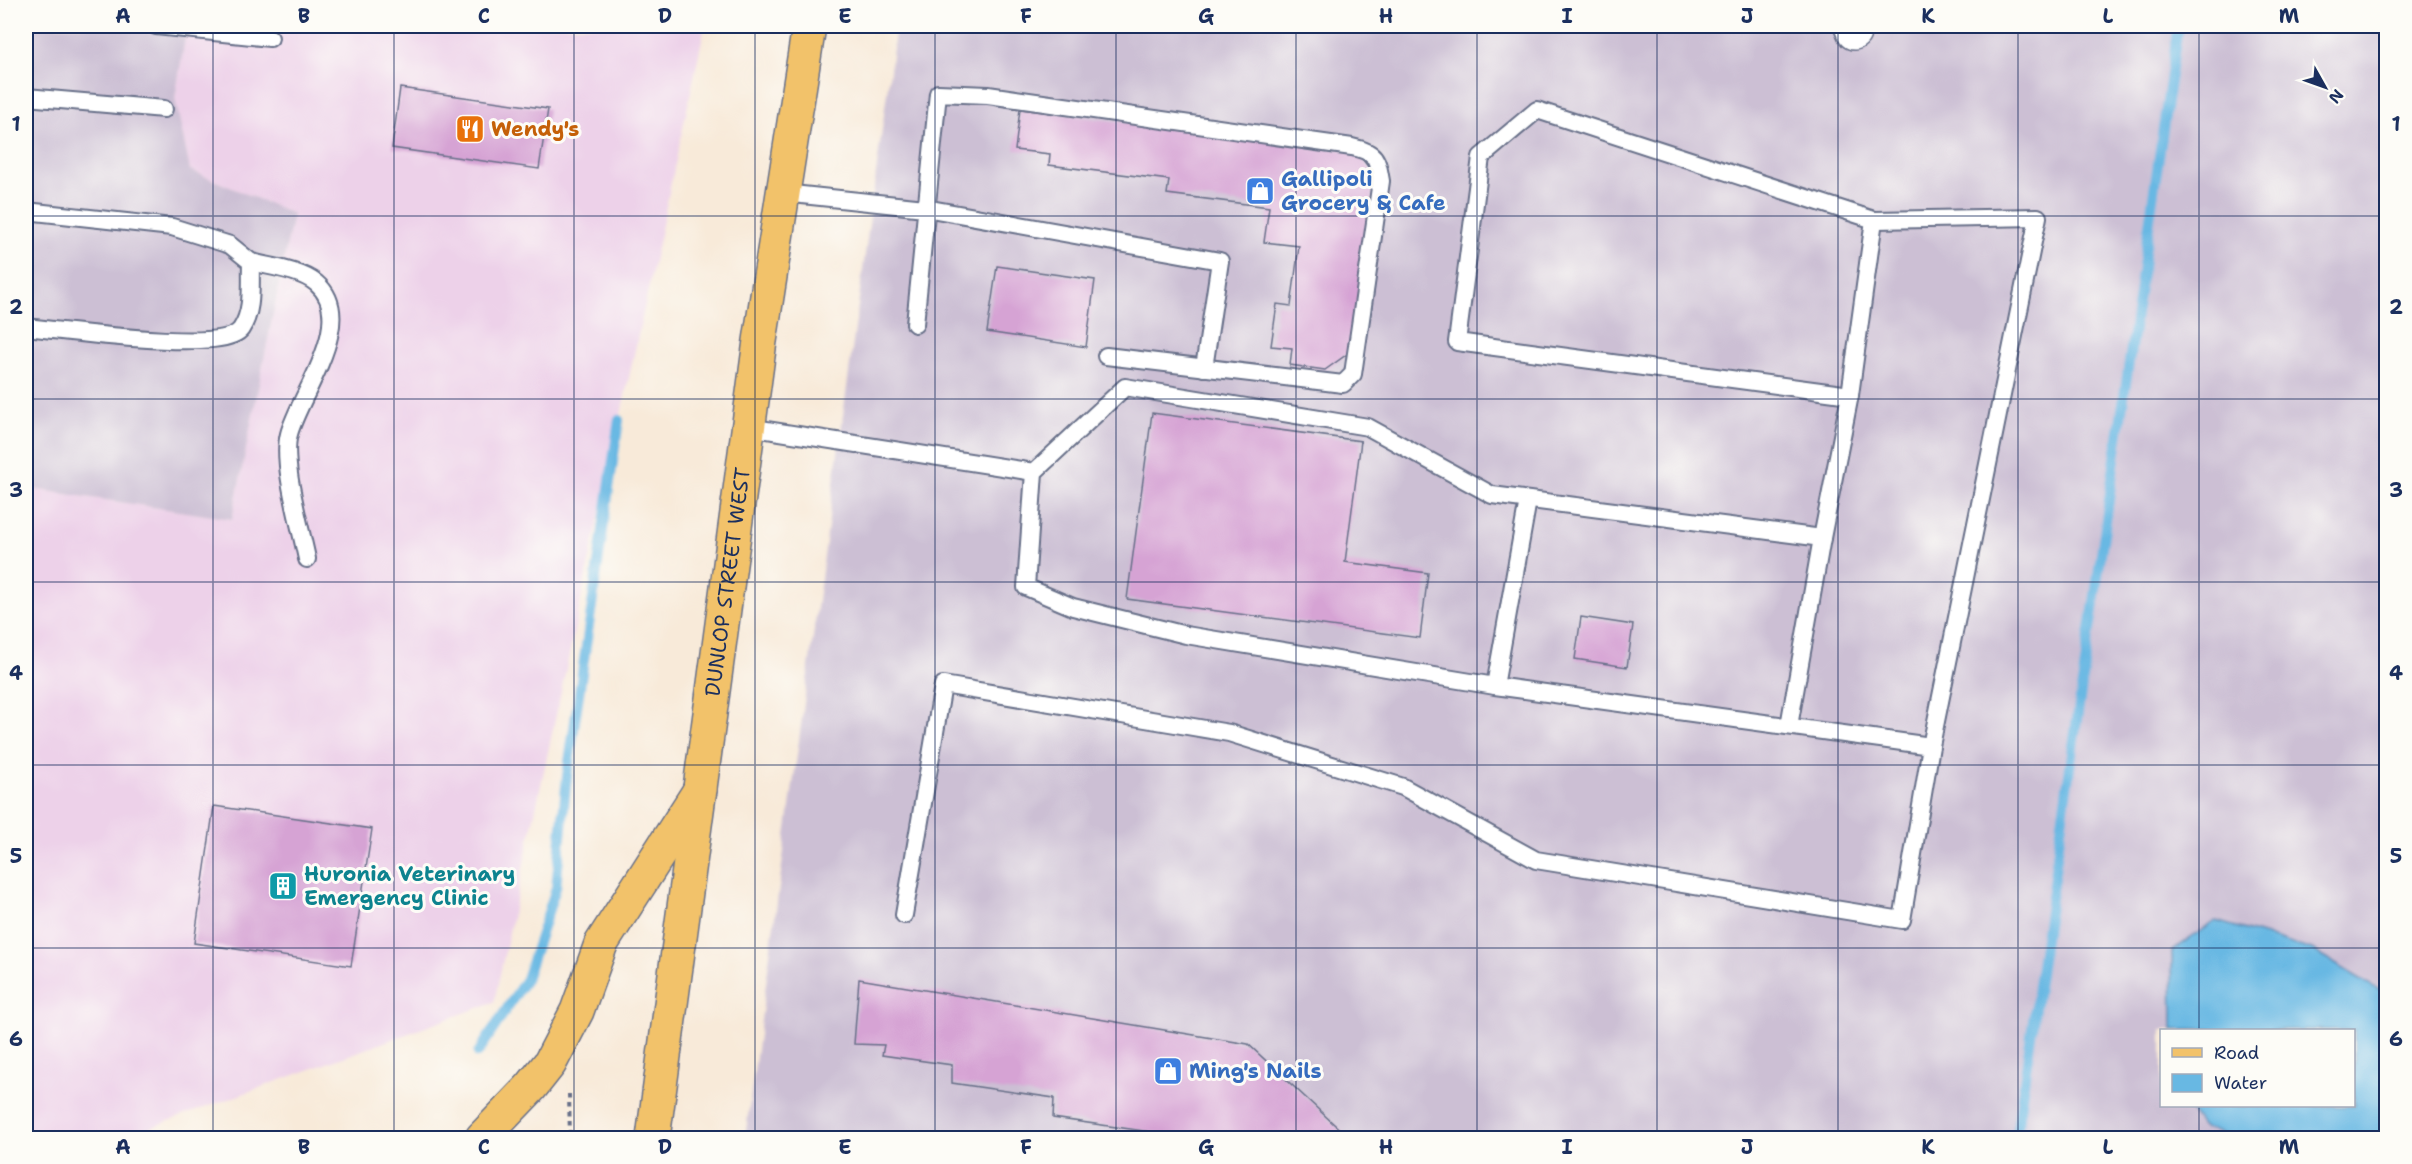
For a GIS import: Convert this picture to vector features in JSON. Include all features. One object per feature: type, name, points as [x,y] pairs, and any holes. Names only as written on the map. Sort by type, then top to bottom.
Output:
[{"type":"main road","name":"DUNLOP STREET WEST","points":[[653,1138],[748,427],[809,26]]},
{"type":"main road","points":[[482,1138],[550,1063],[576,1011],[601,944],[700,790]]},
{"type":"lane","points":[[156,26],[270,38]]},
{"type":"lane","points":[[915,324],[938,93],[988,95],[1340,145],[1367,150],[1377,160],[1381,181],[1353,374],[1343,384],[1106,356]]},
{"type":"lane","points":[[26,97],[164,109]]},
{"type":"lane","points":[[904,915],[943,685],[1229,733],[1403,787],[1536,860],[1902,920],[1931,746],[2038,217],[1874,220],[1537,110],[1481,157],[1457,342],[1850,395]]},
{"type":"lane","points":[[783,193],[925,208],[1220,261],[1204,368]]},
{"type":"lane","points":[[26,211],[172,227],[230,245],[251,262],[315,282],[329,298],[334,317],[325,348],[289,434],[286,459],[307,559]]},
{"type":"lane","points":[[1789,726],[1850,395],[1874,220]]},
{"type":"lane","points":[[26,327],[192,342],[224,339],[240,331],[249,312],[251,262]]},
{"type":"lane","points":[[1822,538],[1492,495],[1368,427],[1125,387],[1034,472],[1026,587],[1073,607],[1186,635],[1495,686],[1931,746]]},
{"type":"lane","points":[[748,427],[1034,472]]},
{"type":"lane","points":[[1495,686],[1528,500]]},
{"type":"path","points":[[566,1086],[570,1095],[570,1138]]},
{"type":"shaded area","points":[[26,26],[187,26],[175,98],[190,170],[293,214],[232,519],[26,488]]},
{"type":"shaded area","points":[[187,26],[705,26],[494,1002],[122,1138],[26,1138],[26,488],[232,519],[293,214],[190,170],[175,98]]},
{"type":"shaded area","points":[[896,26],[2386,26],[2386,1138],[745,1138]]},
{"type":"water","points":[[2216,921],[2312,950],[2386,994],[2386,1138],[2232,1138],[2201,1126],[2188,1107],[2355,1107],[2355,1029],[2173,1029],[2172,951]]},
{"type":"building","name":"Wendy's","points":[[400,88],[548,109],[539,169],[392,148]]},
{"type":"building","points":[[1020,109],[1357,152],[1375,176],[1350,352],[1325,370],[1290,365],[1292,348],[1271,346],[1277,304],[1291,306],[1299,246],[1264,242],[1269,207],[1167,194],[1169,180],[1049,165],[1050,154],[1015,150]]},
{"type":"building","points":[[997,266],[1095,280],[1086,347],[987,332]]},
{"type":"building","points":[[1152,413],[1361,441],[1345,562],[1428,573],[1420,638],[1127,599]]},
{"type":"building","points":[[1581,617],[1633,625],[1627,667],[1575,659]]},
{"type":"building","name":"Huronia Veterinary Emergency Clinic","points":[[214,806],[372,829],[351,966],[194,943]]},
{"type":"building","points":[[859,979],[1248,1044],[1349,1138],[1176,1138],[1172,1135],[1053,1118],[1054,1098],[952,1083],[952,1065],[882,1055],[884,1045],[854,1044]]},
{"type":"waterway","points":[[2016,1138],[2178,26]]},
{"type":"waterway","points":[[478,1053],[526,979],[556,888],[567,776],[619,420]]},
{"type":"place","name":"Wendy's","points":[[470,129]]},
{"type":"place","name":"Gallipoli Grocery & Cafe","points":[[1260,191]]},
{"type":"place","name":"Huronia Veterinary Emergency Clinic","points":[[283,886]]},
{"type":"place","name":"Ming's Nails","points":[[1168,1071]]}]
